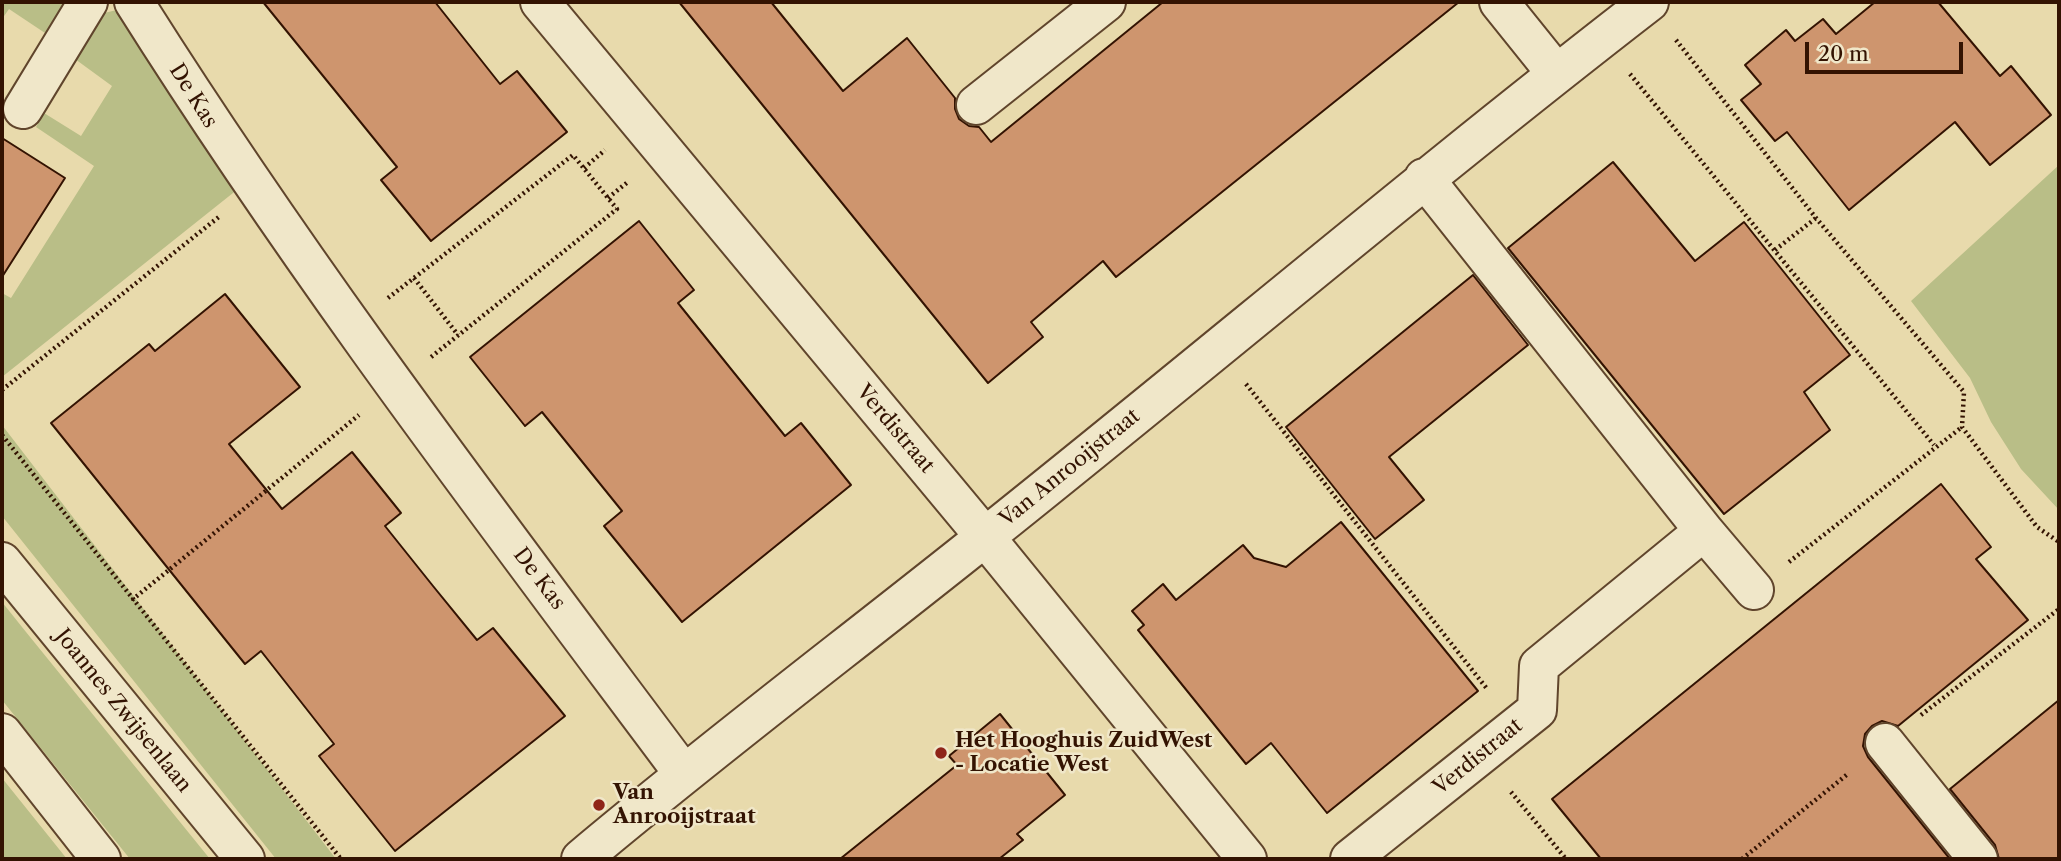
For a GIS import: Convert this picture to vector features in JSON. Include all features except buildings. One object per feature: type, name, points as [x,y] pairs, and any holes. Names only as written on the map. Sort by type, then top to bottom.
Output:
[{"type":"street","points":[[23,109],[88,2]]},
{"type":"street","name":"De Kas","points":[[134,2],[255,188],[351,326],[683,773]]},
{"type":"street","name":"Verdistraat","points":[[540,2],[985,537],[1247,859]]},
{"type":"street","points":[[1499,2],[1556,73]]},
{"type":"street","name":"Van Anrooijstraat","points":[[582,859],[683,773],[985,537],[1424,178],[1648,3]]},
{"type":"street","points":[[976,105],[1087,8]]},
{"type":"street","points":[[1424,178],[1704,531],[1754,590]]},
{"type":"street","name":"Verdistraat","points":[[1350,859],[1537,710],[1539,666],[1704,531]]},
{"type":"street","name":"Joannes Zwijsenlaan","points":[[2,562],[245,859]]},
{"type":"street","points":[[2,733],[101,859]]},
{"type":"street","points":[[1885,743],[1978,859]]},
{"type":"path","points":[[1648,3],[1816,218],[1964,392],[1962,427],[2037,527],[2059,542]]},
{"type":"path","points":[[1600,39],[1934,445]]},
{"type":"path","points":[[132,600],[617,209],[573,155],[351,326]]},
{"type":"path","points":[[2,390],[255,188]]},
{"type":"path","points":[[1775,250],[1816,218]]},
{"type":"path","points":[[414,277],[458,335]]},
{"type":"path","points":[[1217,347],[1517,726]]},
{"type":"path","points":[[1754,590],[1934,445],[1962,427]]},
{"type":"path","points":[[2,435],[341,859]]},
{"type":"path","points":[[1742,859],[1885,743],[2059,609]]},
{"type":"path","points":[[1481,755],[1566,859]]},
{"type":"green space","points":[[2,2],[69,2],[48,35],[9,9],[2,19]]},
{"type":"green space","points":[[121,9],[238,189],[2,377],[2,293],[11,298],[94,166],[36,127],[44,113],[81,136],[112,86],[75,59],[100,14]]},
{"type":"green space","points":[[2059,165],[2059,510],[2021,469],[1991,422],[1970,378],[1911,301]]},
{"type":"green space","points":[[2,425],[336,859],[276,859],[2,516]]},
{"type":"green space","points":[[2,602],[210,859],[130,859],[2,700]]},
{"type":"green space","points":[[2,778],[67,859],[2,859]]},
{"type":"place","name":"Het Hooghuis ZuidWest - Locatie West","points":[[941,753]]},
{"type":"place","name":"Van Anrooijstraat","points":[[599,805]]}]
